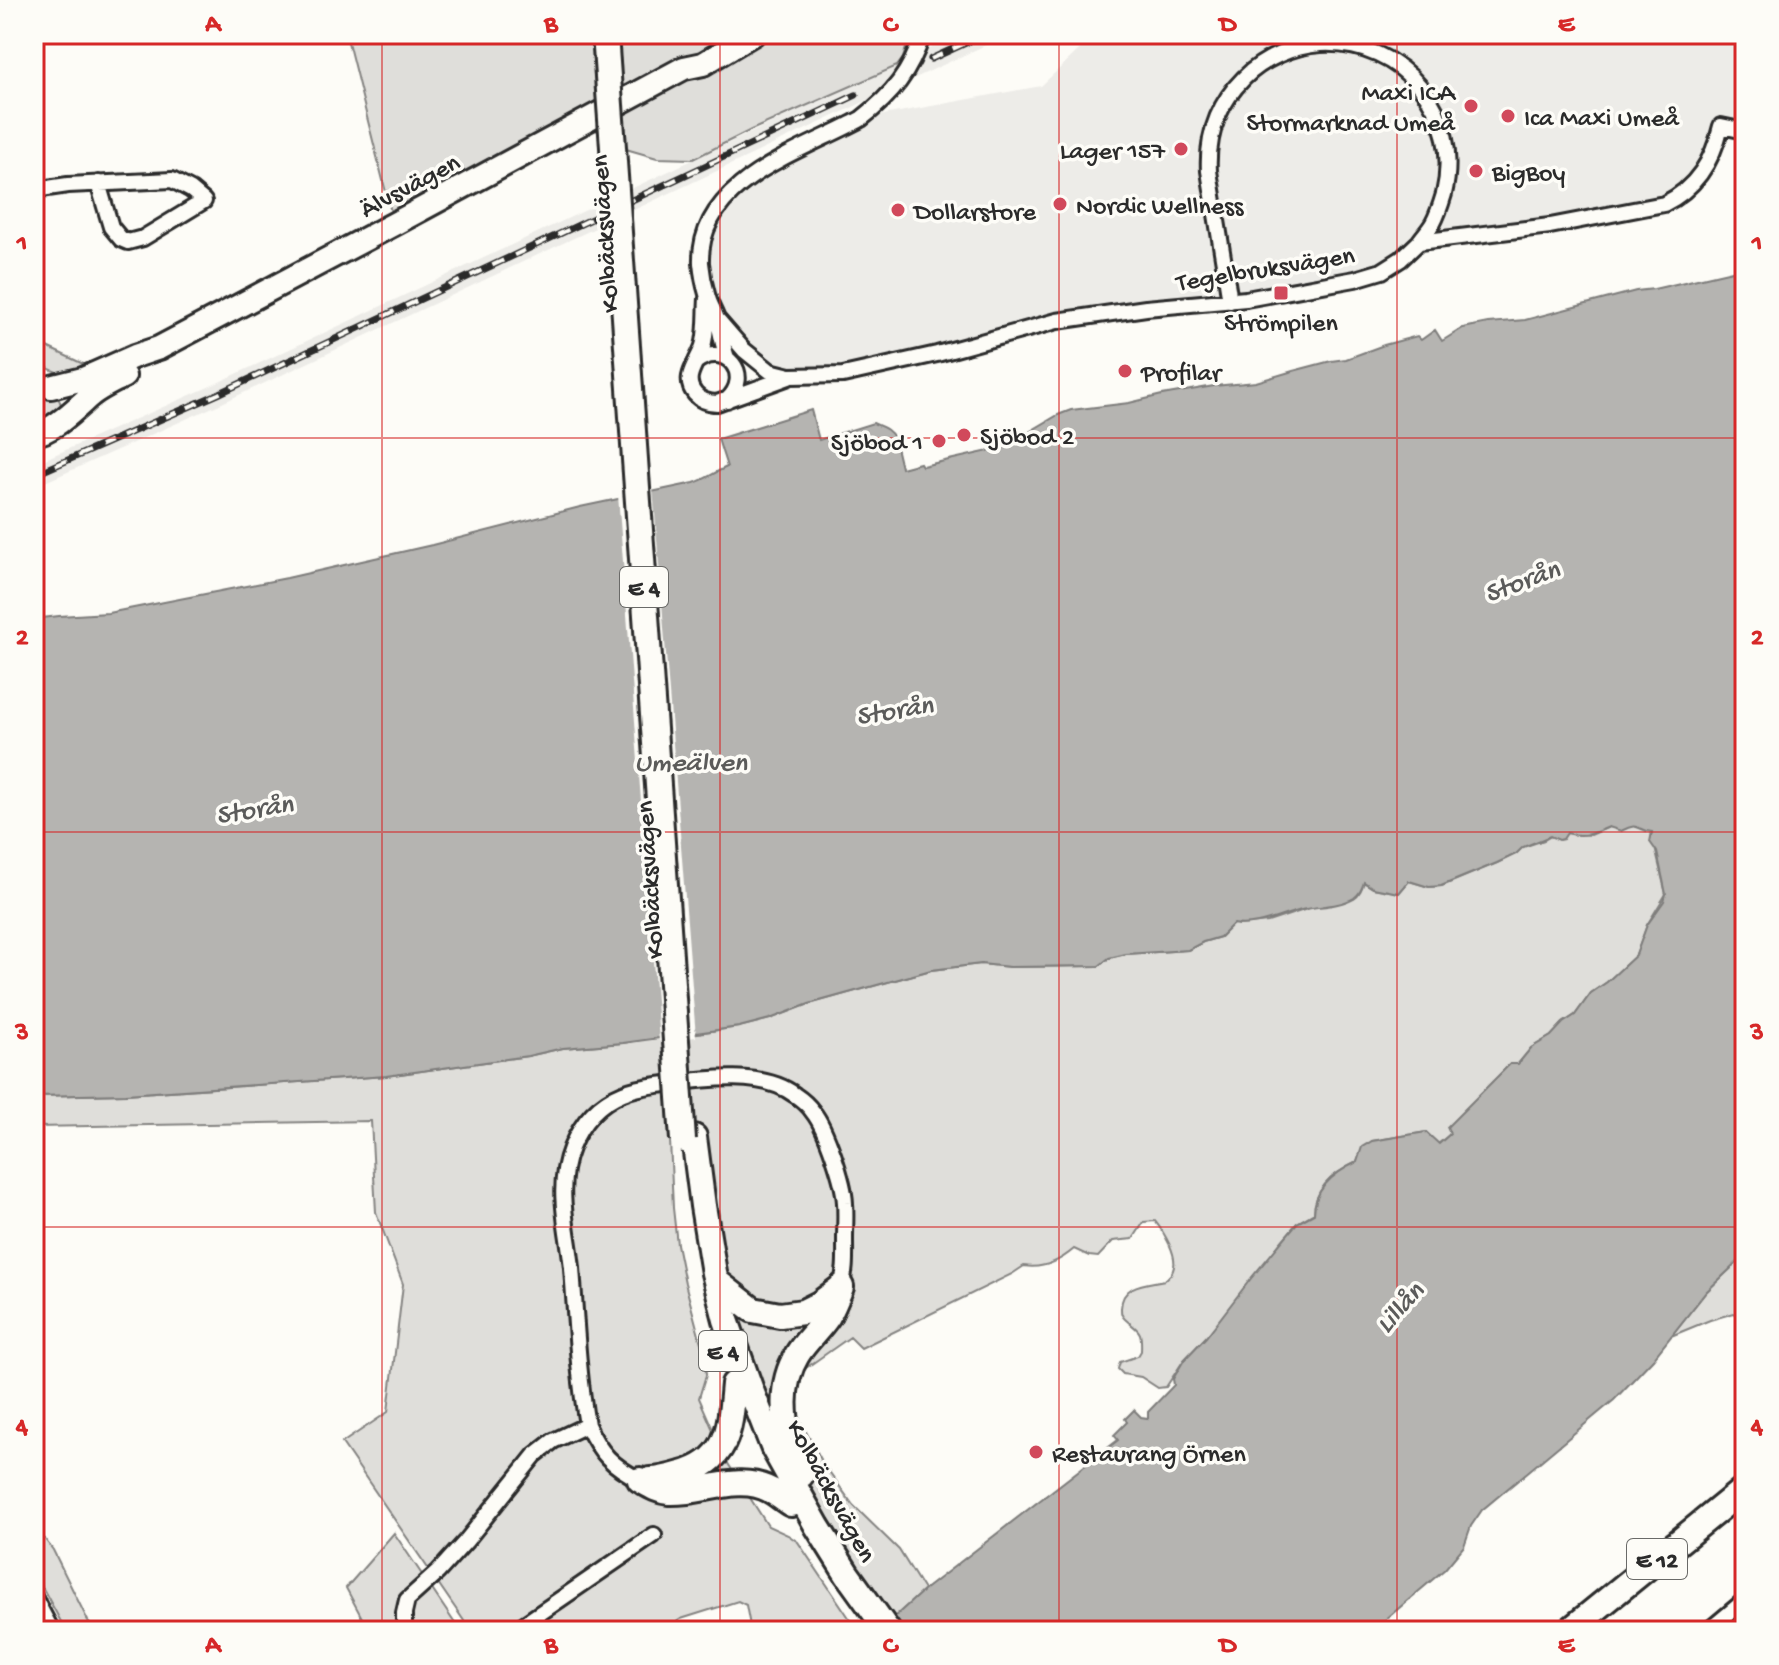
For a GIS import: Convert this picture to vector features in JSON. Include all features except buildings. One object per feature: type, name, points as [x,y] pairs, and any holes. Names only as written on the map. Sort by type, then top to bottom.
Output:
[{"type":"highway","name":"Kolbäcksvägen","points":[[605,34],[689,1138],[716,1281],[740,1363],[774,1449],[833,1551],[842,1578],[872,1631]]},
{"type":"highway","name":"Kolbäcksvägen","points":[[617,34],[689,1138],[690,1209],[701,1275],[734,1384],[761,1451],[814,1546],[888,1631]]},
{"type":"highway","points":[[716,1281],[753,1310],[780,1315],[803,1312],[819,1304],[843,1281]]},
{"type":"highway","points":[[833,1551],[795,1459],[783,1396],[797,1353],[828,1315],[843,1281]]},
{"type":"highway","points":[[640,1480],[657,1480],[696,1470],[712,1460],[722,1445],[730,1423],[734,1384]]},
{"type":"highway","points":[[640,1480],[668,1492],[728,1483],[750,1485],[768,1488],[791,1504]]},
{"type":"highway","name":"E 12","points":[[1569,1631],[1745,1488]]},
{"type":"main road","name":"Älvsvägen","points":[[684,68],[699,52],[728,34]]},
{"type":"main road","name":"Älvsvägen","points":[[40,382],[83,379],[159,348],[684,68],[703,64],[753,34]]},
{"type":"main road","name":"Älvsvägen","points":[[34,434],[52,429],[102,387],[138,368],[159,348]]},
{"type":"main road","points":[[40,382],[60,399],[62,407],[58,421]]},
{"type":"street","points":[[707,295],[704,345],[689,381],[697,397],[712,403],[727,400],[737,387],[738,375],[720,339],[718,320],[707,295],[701,264],[708,227],[728,195],[746,179],[861,119],[876,107],[905,74],[923,34]]},
{"type":"street","points":[[1230,301],[1209,171],[1211,132],[1228,96],[1249,72],[1290,50],[1329,44],[1370,52],[1402,69],[1436,109],[1447,150],[1448,172],[1441,206],[1419,242]]},
{"type":"street","points":[[1419,242],[1550,226],[1664,204],[1692,185],[1705,169],[1721,126],[1745,131]]},
{"type":"street","points":[[34,190],[68,185],[98,183],[172,180],[204,201],[143,238],[128,242],[111,227],[98,183]]},
{"type":"street","name":"Tegelbruksvägen","points":[[718,320],[744,350],[770,371],[790,376],[843,375],[950,351],[1031,326],[1146,308],[1246,299],[1333,284],[1376,273],[1401,259],[1419,242]]},
{"type":"street","points":[[696,362],[711,355],[770,371]]},
{"type":"street","name":"Tegelbruksvägen","points":[[727,400],[790,376]]},
{"type":"street","points":[[640,1480],[608,1460],[594,1441],[587,1425],[582,1394],[571,1264],[562,1205],[564,1169],[571,1148],[589,1115],[623,1093],[693,1080],[760,1081],[783,1087],[794,1094],[813,1112],[823,1131],[846,1200],[843,1281]]},
{"type":"street","points":[[407,1631],[404,1613],[407,1600],[466,1541],[535,1455],[553,1441],[587,1425]]},
{"type":"street","points":[[514,1631],[654,1535]]},
{"type":"street","points":[[34,1597],[52,1631]]},
{"type":"street","points":[[1708,1631],[1745,1600]]},
{"type":"shaded area","points":[[346,34],[910,34],[903,58],[897,66],[693,159],[657,158],[612,145],[586,120],[394,224]]},
{"type":"shaded area","points":[[961,34],[1009,34],[222,403],[34,487],[34,464],[213,385]]},
{"type":"shaded area","points":[[1096,34],[1745,34],[1745,131],[1721,126],[1716,145],[1674,200],[1419,242],[1382,271],[1146,308],[937,354],[790,376],[744,350],[707,295],[702,252],[728,195],[861,119],[1041,86]]},
{"type":"shaded area","points":[[34,341],[94,369],[69,373],[49,369],[34,359]]},
{"type":"shaded area","points":[[34,383],[56,392],[62,407],[34,434]]},
{"type":"shaded area","points":[[1630,825],[1651,831],[1666,894],[1647,925],[1636,955],[1591,993],[1575,1015],[1551,1036],[1531,1048],[1518,1064],[1510,1064],[1448,1127],[1450,1134],[1438,1144],[1426,1132],[1372,1141],[1357,1162],[1341,1171],[1322,1189],[1314,1213],[1297,1223],[1230,1309],[1184,1360],[1166,1387],[1158,1388],[1141,1377],[1123,1374],[1118,1369],[1120,1362],[1138,1356],[1141,1351],[1139,1331],[1122,1314],[1122,1300],[1131,1289],[1165,1280],[1173,1270],[1172,1251],[1155,1221],[1144,1222],[1133,1239],[1113,1241],[1098,1257],[1074,1249],[1050,1263],[1024,1266],[861,1348],[850,1337],[796,1375],[793,1389],[798,1417],[823,1463],[853,1505],[899,1550],[924,1590],[879,1631],[872,1631],[837,1582],[852,1571],[740,1363],[677,1036],[770,1019],[809,1004],[931,970],[981,964],[1010,967],[1098,966],[1109,958],[1126,954],[1188,950],[1220,937],[1233,924],[1268,922],[1307,909],[1363,882],[1373,888],[1399,893],[1409,881],[1429,887],[1442,886],[1551,836],[1567,833],[1591,835],[1609,827],[1624,829]]},
{"type":"shaded area","points":[[662,1036],[677,1244],[705,1358],[706,1375],[699,1398],[727,1462],[768,1526],[798,1542],[858,1631],[751,1631],[746,1605],[738,1601],[681,1619],[662,1631],[471,1631],[342,1443],[388,1412],[403,1284],[376,1212],[371,1121],[34,1127],[34,1096],[126,1094],[386,1076]]},
{"type":"shaded area","points":[[1745,1255],[1745,1320],[1734,1313],[1671,1336],[1706,1292]]},
{"type":"shaded area","points":[[34,1525],[53,1550],[93,1631],[66,1631],[34,1572]]},
{"type":"shaded area","points":[[394,1533],[460,1631],[369,1631],[346,1588]]},
{"type":"water","name":"Umeälven","points":[[1745,268],[1745,1255],[1706,1292],[1653,1359],[1614,1400],[1482,1510],[1471,1526],[1464,1546],[1445,1569],[1372,1631],[879,1631],[924,1590],[1118,1440],[1114,1435],[1134,1410],[1141,1417],[1148,1418],[1148,1412],[1174,1385],[1173,1379],[1184,1360],[1297,1223],[1314,1214],[1318,1196],[1327,1182],[1357,1162],[1362,1147],[1372,1141],[1426,1132],[1439,1144],[1450,1134],[1447,1127],[1510,1064],[1518,1064],[1531,1048],[1551,1036],[1575,1015],[1591,993],[1636,955],[1647,925],[1666,894],[1657,852],[1650,842],[1652,832],[1635,826],[1621,831],[1609,827],[1583,835],[1567,833],[1559,840],[1550,836],[1523,847],[1497,863],[1441,886],[1429,887],[1409,881],[1399,893],[1373,888],[1364,882],[1358,895],[1349,901],[1261,922],[1233,924],[1220,937],[1188,950],[1126,954],[1109,958],[1099,966],[1010,967],[981,964],[931,970],[739,1027],[563,1048],[528,1056],[386,1076],[126,1094],[34,1096],[34,619],[108,613],[287,578],[580,507],[694,483],[727,467],[718,439],[811,410],[819,440],[873,423],[895,439],[898,438],[896,447],[901,468],[920,463],[922,466],[1007,447],[1010,440],[1029,436],[1029,432],[1071,410],[1256,382],[1346,359],[1417,336],[1421,340],[1435,330],[1442,341],[1463,328],[1525,320],[1636,291]]},
{"type":"pier","points":[[653,488],[696,1037],[659,1041],[618,495]]},
{"type":"railway","points":[[931,59],[985,34]]},
{"type":"railway","points":[[34,475],[218,394],[856,95]]},
{"type":"place","name":"Maxi ICA Stormarknad Umeå","points":[[1471,106]]},
{"type":"place","name":"Ica Maxi Umeå","points":[[1508,116]]},
{"type":"place","name":"Lager 157","points":[[1181,149]]},
{"type":"place","name":"BigBoy","points":[[1476,171]]},
{"type":"place","name":"Nordic Wellness","points":[[1060,204]]},
{"type":"place","name":"Dollarstore","points":[[898,210]]},
{"type":"place","name":"Strömpilen","points":[[1281,293]]},
{"type":"place","name":"Profilar","points":[[1125,371]]},
{"type":"place","name":"Sjöbod 2","points":[[964,435]]},
{"type":"place","name":"Sjöbod 1","points":[[939,441]]},
{"type":"place","name":"Restaurang Örnen","points":[[1036,1452]]},
{"type":"water label","name":"Storån","points":[[1521,579]]},
{"type":"water label","name":"Storån","points":[[894,708]]},
{"type":"water label","name":"Storån","points":[[254,807]]},
{"type":"water label","name":"Lillån","points":[[1398,1306]]}]
